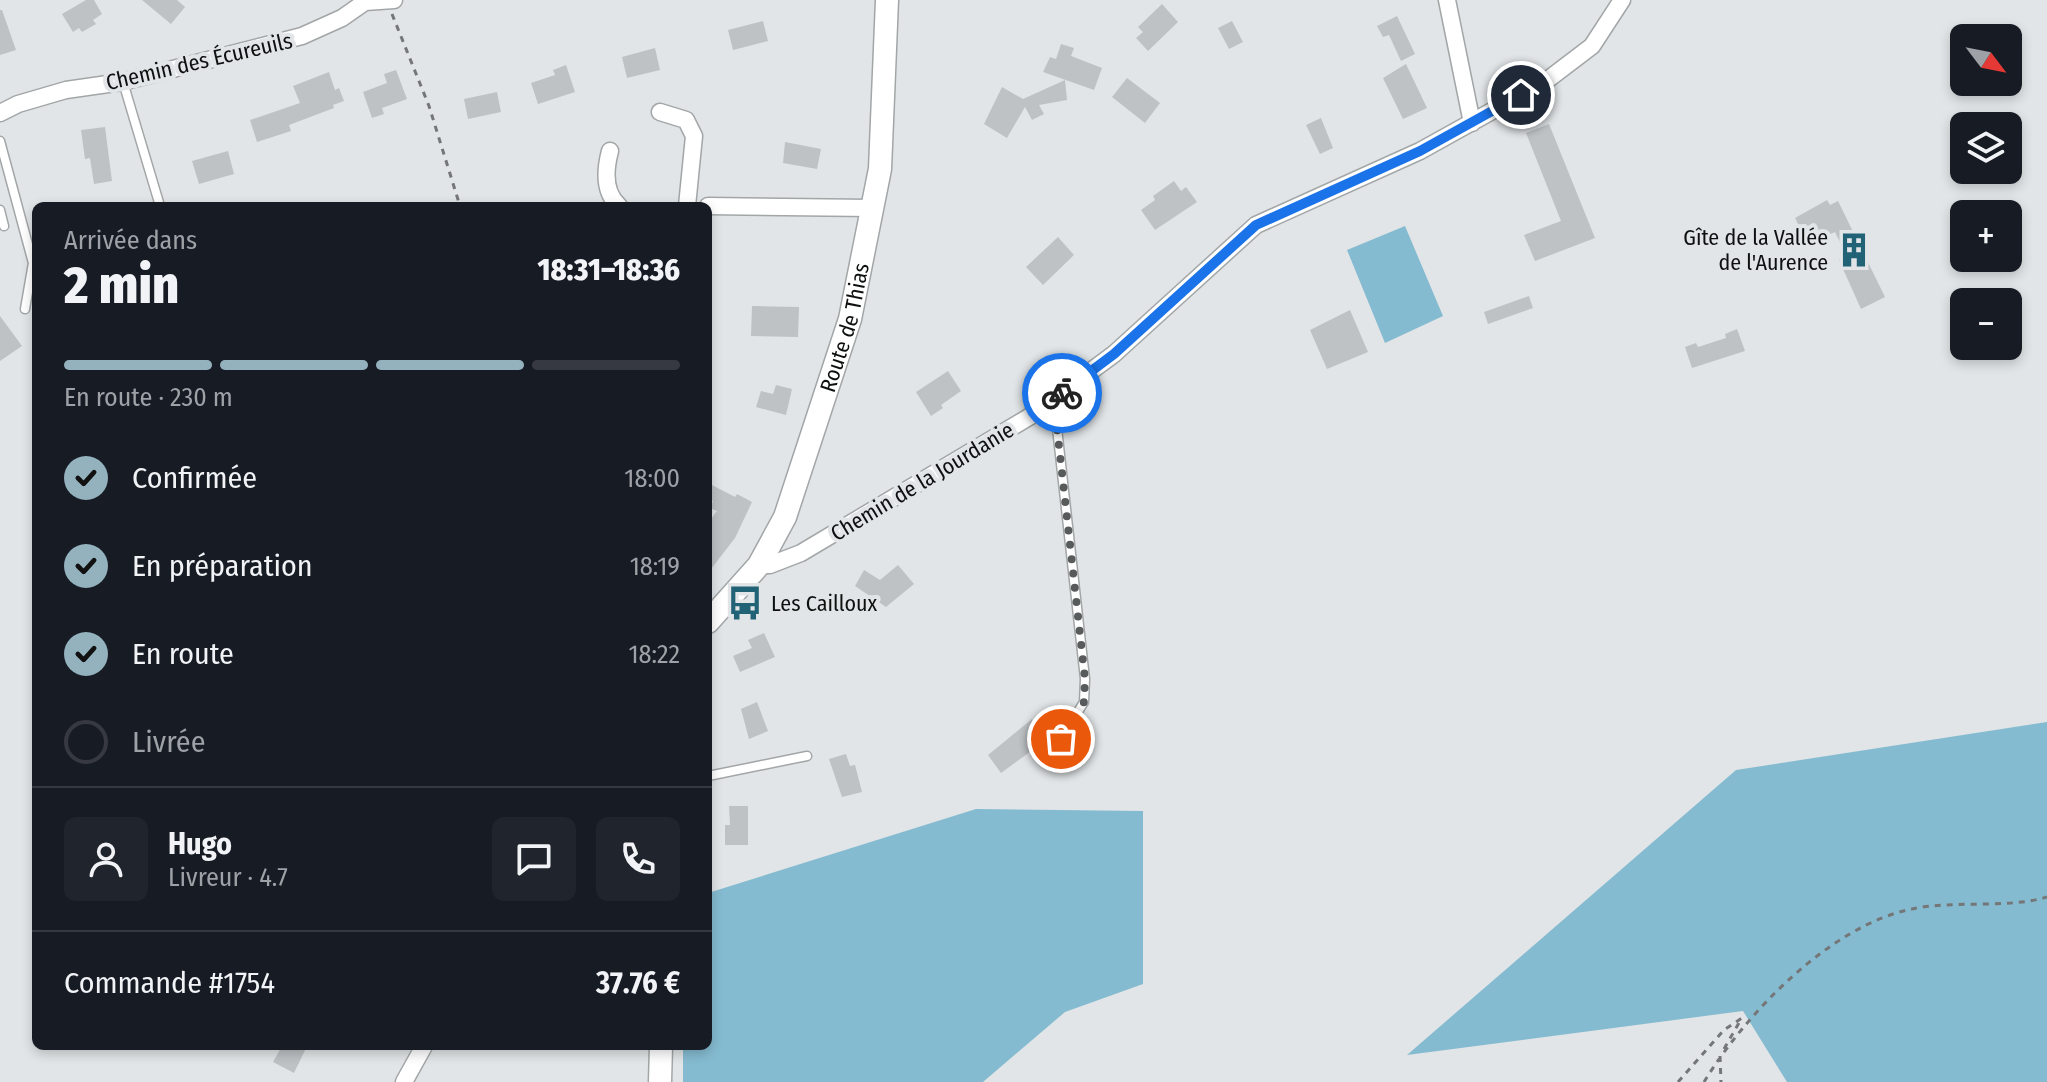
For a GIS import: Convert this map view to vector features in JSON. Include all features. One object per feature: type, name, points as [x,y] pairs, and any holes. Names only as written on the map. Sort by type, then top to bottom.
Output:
[{"type":"street","name":"Chemin des Écureuils","points":[[0,113],[18,104],[66,90],[122,82],[302,36],[342,18],[364,1],[394,0]]},
{"type":"street","name":"Route de Thias","points":[[712,618],[759,565],[785,517],[850,319],[880,169],[887,0]]},
{"type":"street","points":[[1447,0],[1472,123]]},
{"type":"street","name":"Chemin de la Jourdanie","points":[[759,565],[770,565],[801,553],[1029,417],[1114,354],[1256,225],[1420,151],[1546,81],[1592,46],[1622,0]]},
{"type":"street","points":[[660,112],[686,120],[694,136],[686,202]]},
{"type":"street","points":[[610,151],[604,170],[614,202]]},
{"type":"street","points":[[712,206],[872,208]]},
{"type":"street","points":[[404,1082],[422,1050]]},
{"type":"street","points":[[660,1082],[661,1050]]},
{"type":"lane","points":[[122,82],[159,202]]},
{"type":"lane","points":[[0,141],[32,259]]},
{"type":"lane","points":[[0,210],[4,226]]},
{"type":"lane","points":[[25,309],[32,269]]},
{"type":"lane","points":[[1049,402],[1056,419],[1085,679],[1084,702],[1061,739]]},
{"type":"lane","points":[[712,775],[807,756]]},
{"type":"path","points":[[387,1],[429,106],[459,202]]},
{"type":"path","points":[[1721,1082],[1720,1056],[1784,985],[1832,944],[1870,922],[1913,908],[2047,897]]},
{"type":"path","points":[[1678,1082],[1724,1030],[1742,1018],[1704,1082]]},
{"type":"shaded area","points":[[1405,226],[1443,316],[1385,343],[1347,250]]},
{"type":"shaded area","points":[[2047,722],[2047,1082],[1787,1082],[1743,1011],[1407,1055],[1736,770]]},
{"type":"shaded area","points":[[976,809],[1143,811],[1143,984],[1065,1012],[983,1082],[683,1082],[683,1050],[712,1050],[712,892]]},
{"type":"building","points":[[86,0],[94,0],[102,14],[93,20],[96,24],[82,32],[79,28],[73,32],[62,14]]},
{"type":"building","points":[[142,0],[177,0],[185,7],[171,24]]},
{"type":"building","points":[[1162,4],[1178,22],[1148,51],[1136,38],[1143,32],[1138,27]]},
{"type":"building","points":[[0,10],[16,50],[0,55]]},
{"type":"building","points":[[1397,16],[1415,54],[1401,61],[1389,35],[1383,37],[1377,26]]},
{"type":"building","points":[[763,21],[768,41],[733,50],[728,30]]},
{"type":"building","points":[[1232,21],[1243,42],[1229,49],[1218,28]]},
{"type":"building","points":[[1061,44],[1074,48],[1071,56],[1102,68],[1094,90],[1043,72],[1050,57],[1056,59]]},
{"type":"building","points":[[655,48],[660,70],[627,78],[622,57]]},
{"type":"building","points":[[1406,64],[1427,108],[1403,119],[1383,78]]},
{"type":"building","points":[[566,65],[575,92],[538,104],[531,83],[555,75],[553,70]]},
{"type":"building","points":[[396,70],[407,99],[382,108],[384,114],[372,118],[363,92],[387,83],[384,74]]},
{"type":"building","points":[[329,72],[335,90],[339,88],[344,101],[333,105],[334,108],[289,125],[291,131],[257,142],[250,120],[300,103],[293,86]]},
{"type":"building","points":[[1127,78],[1160,103],[1145,123],[1112,97]]},
{"type":"building","points":[[1065,80],[1067,100],[1039,105],[1044,114],[1032,120],[1025,107],[1007,138],[984,124],[1002,87],[1023,99]]},
{"type":"building","points":[[497,92],[501,112],[468,119],[464,99]]},
{"type":"building","points":[[1321,118],[1333,148],[1320,154],[1306,125]]},
{"type":"building","points":[[1549,124],[1595,238],[1535,261],[1524,235],[1561,221],[1526,133]]},
{"type":"building","points":[[105,127],[112,181],[94,184],[90,158],[85,159],[81,130]]},
{"type":"building","points":[[785,142],[821,149],[817,169],[783,163]]},
{"type":"building","points":[[228,151],[234,174],[199,184],[192,161]]},
{"type":"building","points":[[1174,181],[1181,191],[1186,187],[1197,202],[1155,230],[1141,210],[1155,200],[1153,196]]},
{"type":"building","name":"Gîte de la Vallée de l'Aurence","points":[[1827,200],[1830,205],[1838,201],[1885,297],[1861,309],[1839,260],[1847,257],[1835,232],[1808,244],[1795,218]]},
{"type":"building","points":[[1058,237],[1074,255],[1043,285],[1026,267]]},
{"type":"building","points":[[1529,296],[1533,308],[1488,324],[1484,312]]},
{"type":"building","points":[[752,306],[799,307],[798,337],[751,336]]},
{"type":"building","points":[[1350,310],[1368,352],[1327,369],[1310,330]]},
{"type":"building","points":[[0,316],[22,346],[0,361]]},
{"type":"building","points":[[1737,329],[1745,351],[1692,368],[1685,347],[1696,343],[1698,347],[1726,338],[1725,334]]},
{"type":"building","points":[[948,371],[961,391],[931,416],[916,392]]},
{"type":"building","points":[[776,385],[792,389],[786,415],[756,407],[761,391],[773,394]]},
{"type":"building","points":[[712,485],[752,502],[735,538],[712,568],[712,518],[717,511],[712,509]]},
{"type":"building","points":[[898,565],[914,584],[886,607],[855,586],[864,570],[880,580]]},
{"type":"building","points":[[764,633],[775,657],[740,672],[733,656],[752,648],[748,640]]},
{"type":"building","points":[[757,702],[768,731],[749,739],[741,709]]},
{"type":"building","points":[[1032,719],[1043,735],[1040,737],[1056,759],[1044,768],[1031,751],[1001,773],[988,755]]},
{"type":"building","points":[[846,754],[850,766],[855,765],[862,792],[842,797],[829,759]]},
{"type":"building","points":[[729,806],[748,806],[748,845],[725,845],[725,825],[730,825]]},
{"type":"building","points":[[280,1050],[305,1050],[294,1073],[273,1062]]},
{"type":"way so far","points":[[1061,739],[1084,702],[1085,679],[1056,419],[1049,402],[1062,393]]},
{"type":"place","name":"Gîte de la Vallée de l'Aurence","points":[[1854,250]]},
{"type":"place","name":"Les Cailloux","points":[[745,603]]},
{"type":"route","points":[[1062,393],[1114,354],[1256,225],[1420,151],[1521,95]]}]
